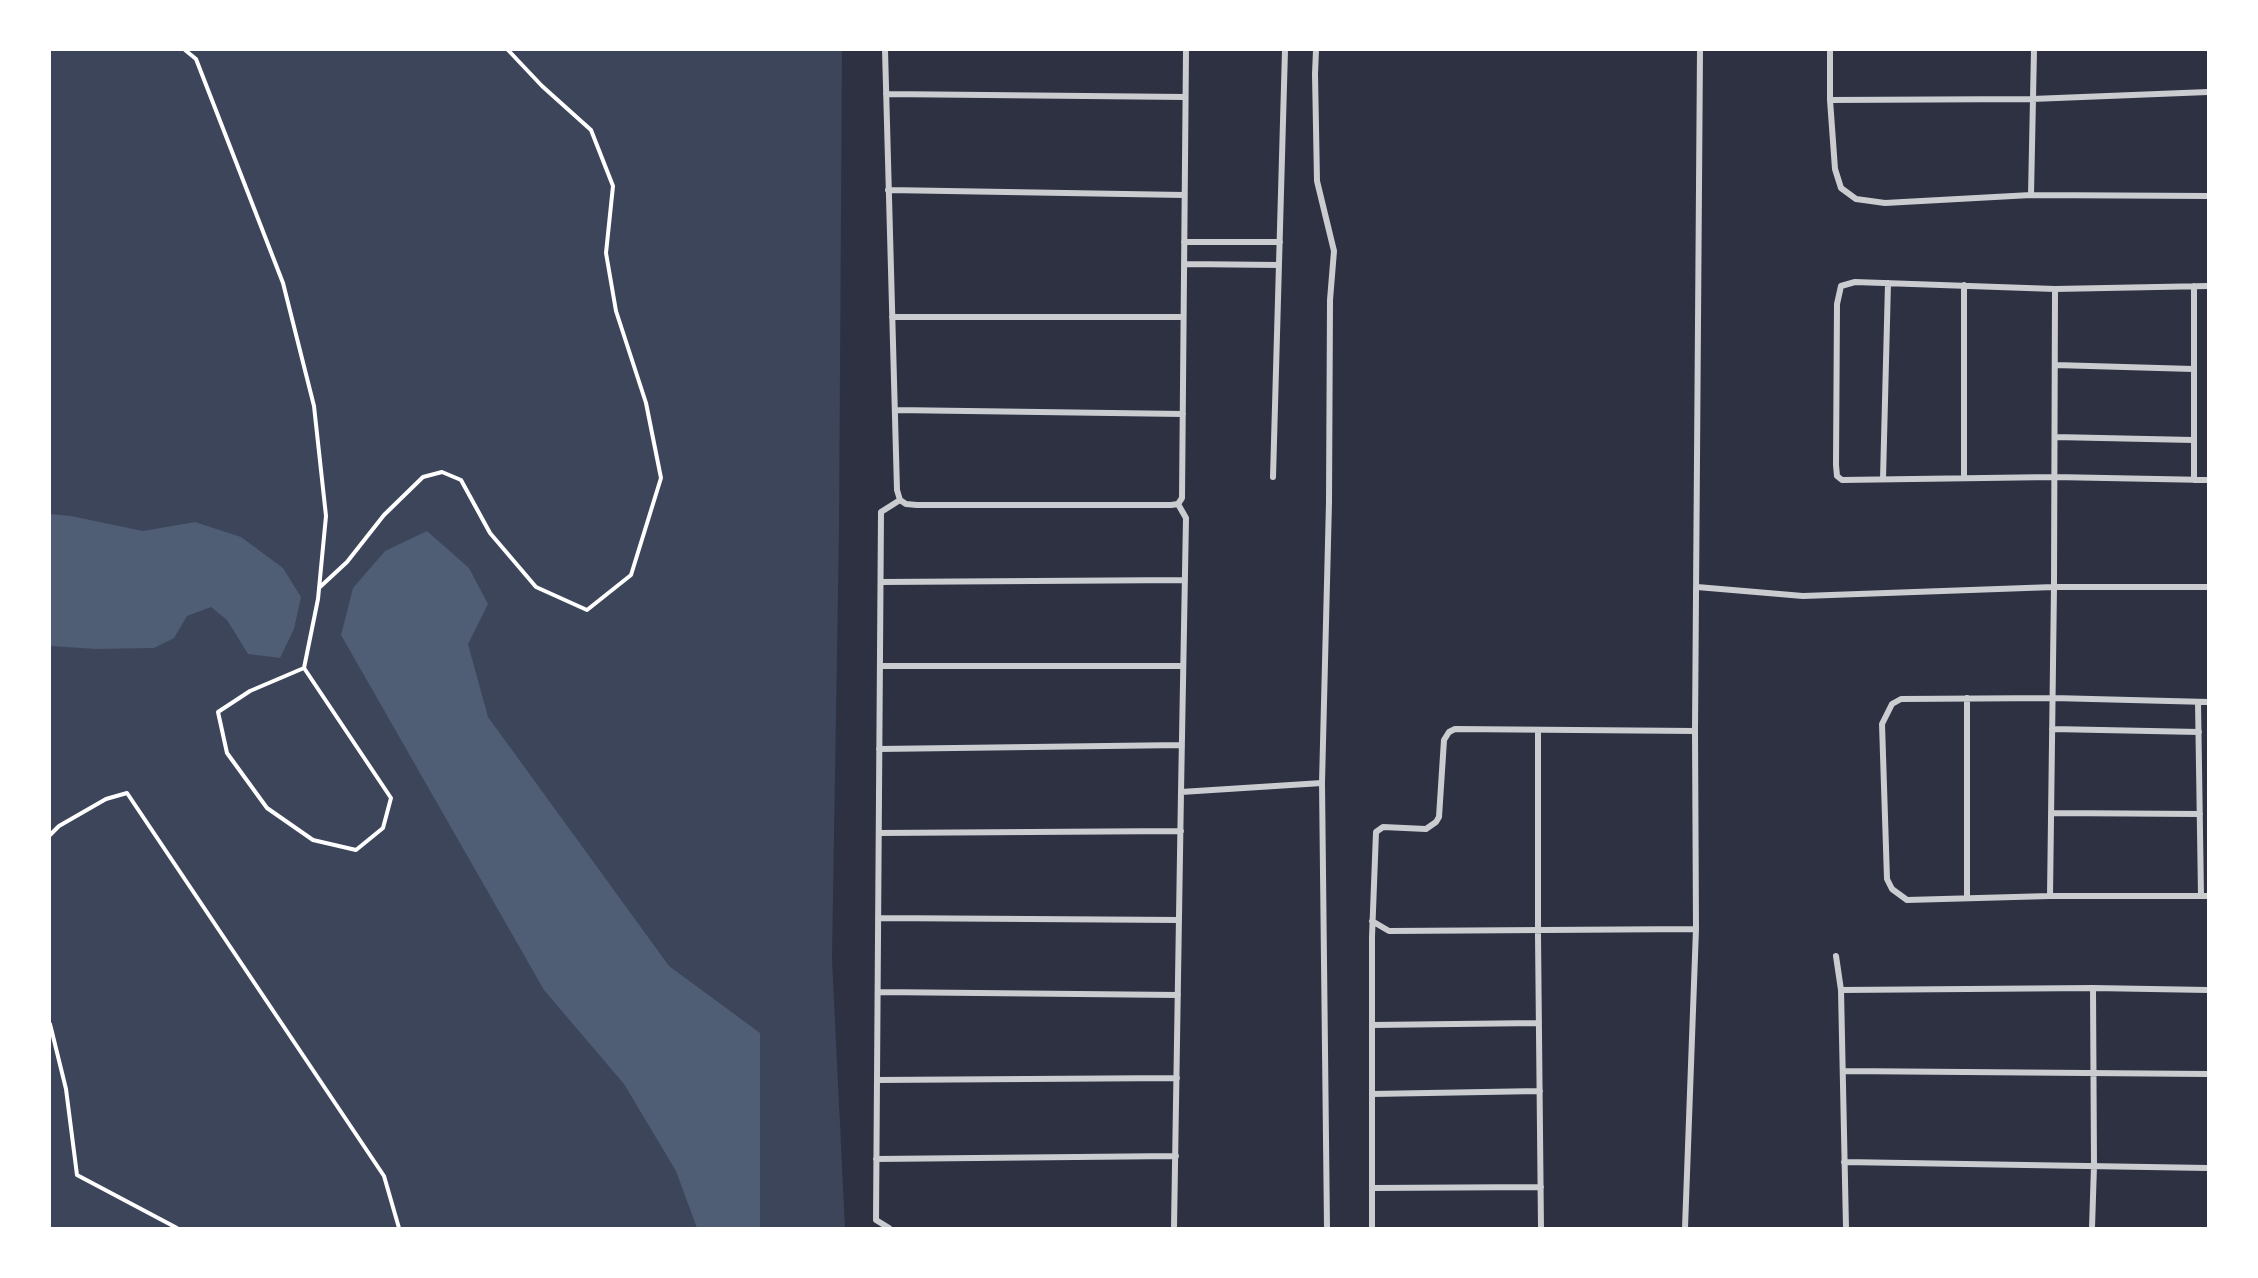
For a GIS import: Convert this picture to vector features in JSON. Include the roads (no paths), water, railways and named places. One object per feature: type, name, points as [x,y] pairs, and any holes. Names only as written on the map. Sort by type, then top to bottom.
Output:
[{"type":"street","points":[[885,50],[897,490],[900,500],[906,504],[917,505],[1178,504]]},
{"type":"street","points":[[1178,504],[1182,498],[1186,50]]},
{"type":"street","points":[[1273,477],[1285,50]]},
{"type":"street","points":[[1316,50],[1317,181],[1334,251],[1330,300],[1329,502],[1322,783],[1327,1228]]},
{"type":"street","points":[[1685,1228],[1696,929],[1695,731],[1700,50]]},
{"type":"street","points":[[1830,50],[1830,100],[1835,169],[1841,188],[1856,199],[1885,203],[2031,195],[2208,196]]},
{"type":"street","points":[[2031,195],[2034,50]]},
{"type":"street","points":[[1830,100],[2032,99],[2208,92]]},
{"type":"street","points":[[886,94],[1185,97]]},
{"type":"street","points":[[888,190],[1185,195]]},
{"type":"street","points":[[1184,242],[1280,242]]},
{"type":"street","points":[[1184,264],[1279,265]]},
{"type":"street","points":[[2208,286],[2055,289],[1855,282],[1841,286],[1837,304],[1837,476],[1842,480],[2054,477],[2208,480]]},
{"type":"street","points":[[1883,479],[1888,283]]},
{"type":"street","points":[[1964,285],[1964,478]]},
{"type":"street","points":[[2194,286],[2194,480]]},
{"type":"street","points":[[2050,896],[2055,289]]},
{"type":"street","points":[[892,317],[1184,317]]},
{"type":"street","points":[[2055,365],[2193,369]]},
{"type":"street","points":[[895,410],[1182,414]]},
{"type":"street","points":[[2055,437],[2193,440]]},
{"type":"street","points":[[889,1228],[876,1220],[881,512],[900,500]]},
{"type":"street","points":[[1174,1228],[1186,518],[1178,504]]},
{"type":"street","points":[[881,582],[1185,580]]},
{"type":"street","points":[[1697,587],[1803,596],[2054,587],[2208,587]]},
{"type":"street","points":[[880,666],[1183,666]]},
{"type":"street","points":[[1967,698],[1967,898]]},
{"type":"street","points":[[2198,702],[2200,814],[2205,896],[2050,896],[1907,900],[1892,889],[1887,879],[1882,724],[1892,704],[1901,699],[1967,698],[2208,702]]},
{"type":"street","points":[[1372,1228],[1372,921],[1376,832],[1383,827],[1426,829],[1436,822],[1439,817],[1444,740],[1449,732],[1455,729],[1695,731]]},
{"type":"street","points":[[2052,729],[2199,732]]},
{"type":"street","points":[[1538,730],[1541,1228]]},
{"type":"street","points":[[879,749],[1182,745]]},
{"type":"street","points":[[1181,792],[1322,783]]},
{"type":"street","points":[[2051,813],[2200,814]]},
{"type":"street","points":[[879,834],[1181,831]]},
{"type":"street","points":[[878,918],[1179,920]]},
{"type":"street","points":[[1372,921],[1389,931],[1696,929]]},
{"type":"street","points":[[1836,956],[1841,990],[1846,1228]]},
{"type":"street","points":[[1841,990],[2093,988],[2208,990]]},
{"type":"street","points":[[2092,1228],[2093,988]]},
{"type":"street","points":[[878,992],[1178,995]]},
{"type":"street","points":[[1372,1024],[1539,1023]]},
{"type":"street","points":[[1843,1071],[2208,1074]]},
{"type":"street","points":[[877,1080],[1177,1078]]},
{"type":"street","points":[[1372,1094],[1540,1090]]},
{"type":"street","points":[[876,1159],[1176,1156]]},
{"type":"street","points":[[1844,1162],[2208,1168]]},
{"type":"street","points":[[1372,1188],[1541,1187]]}]
